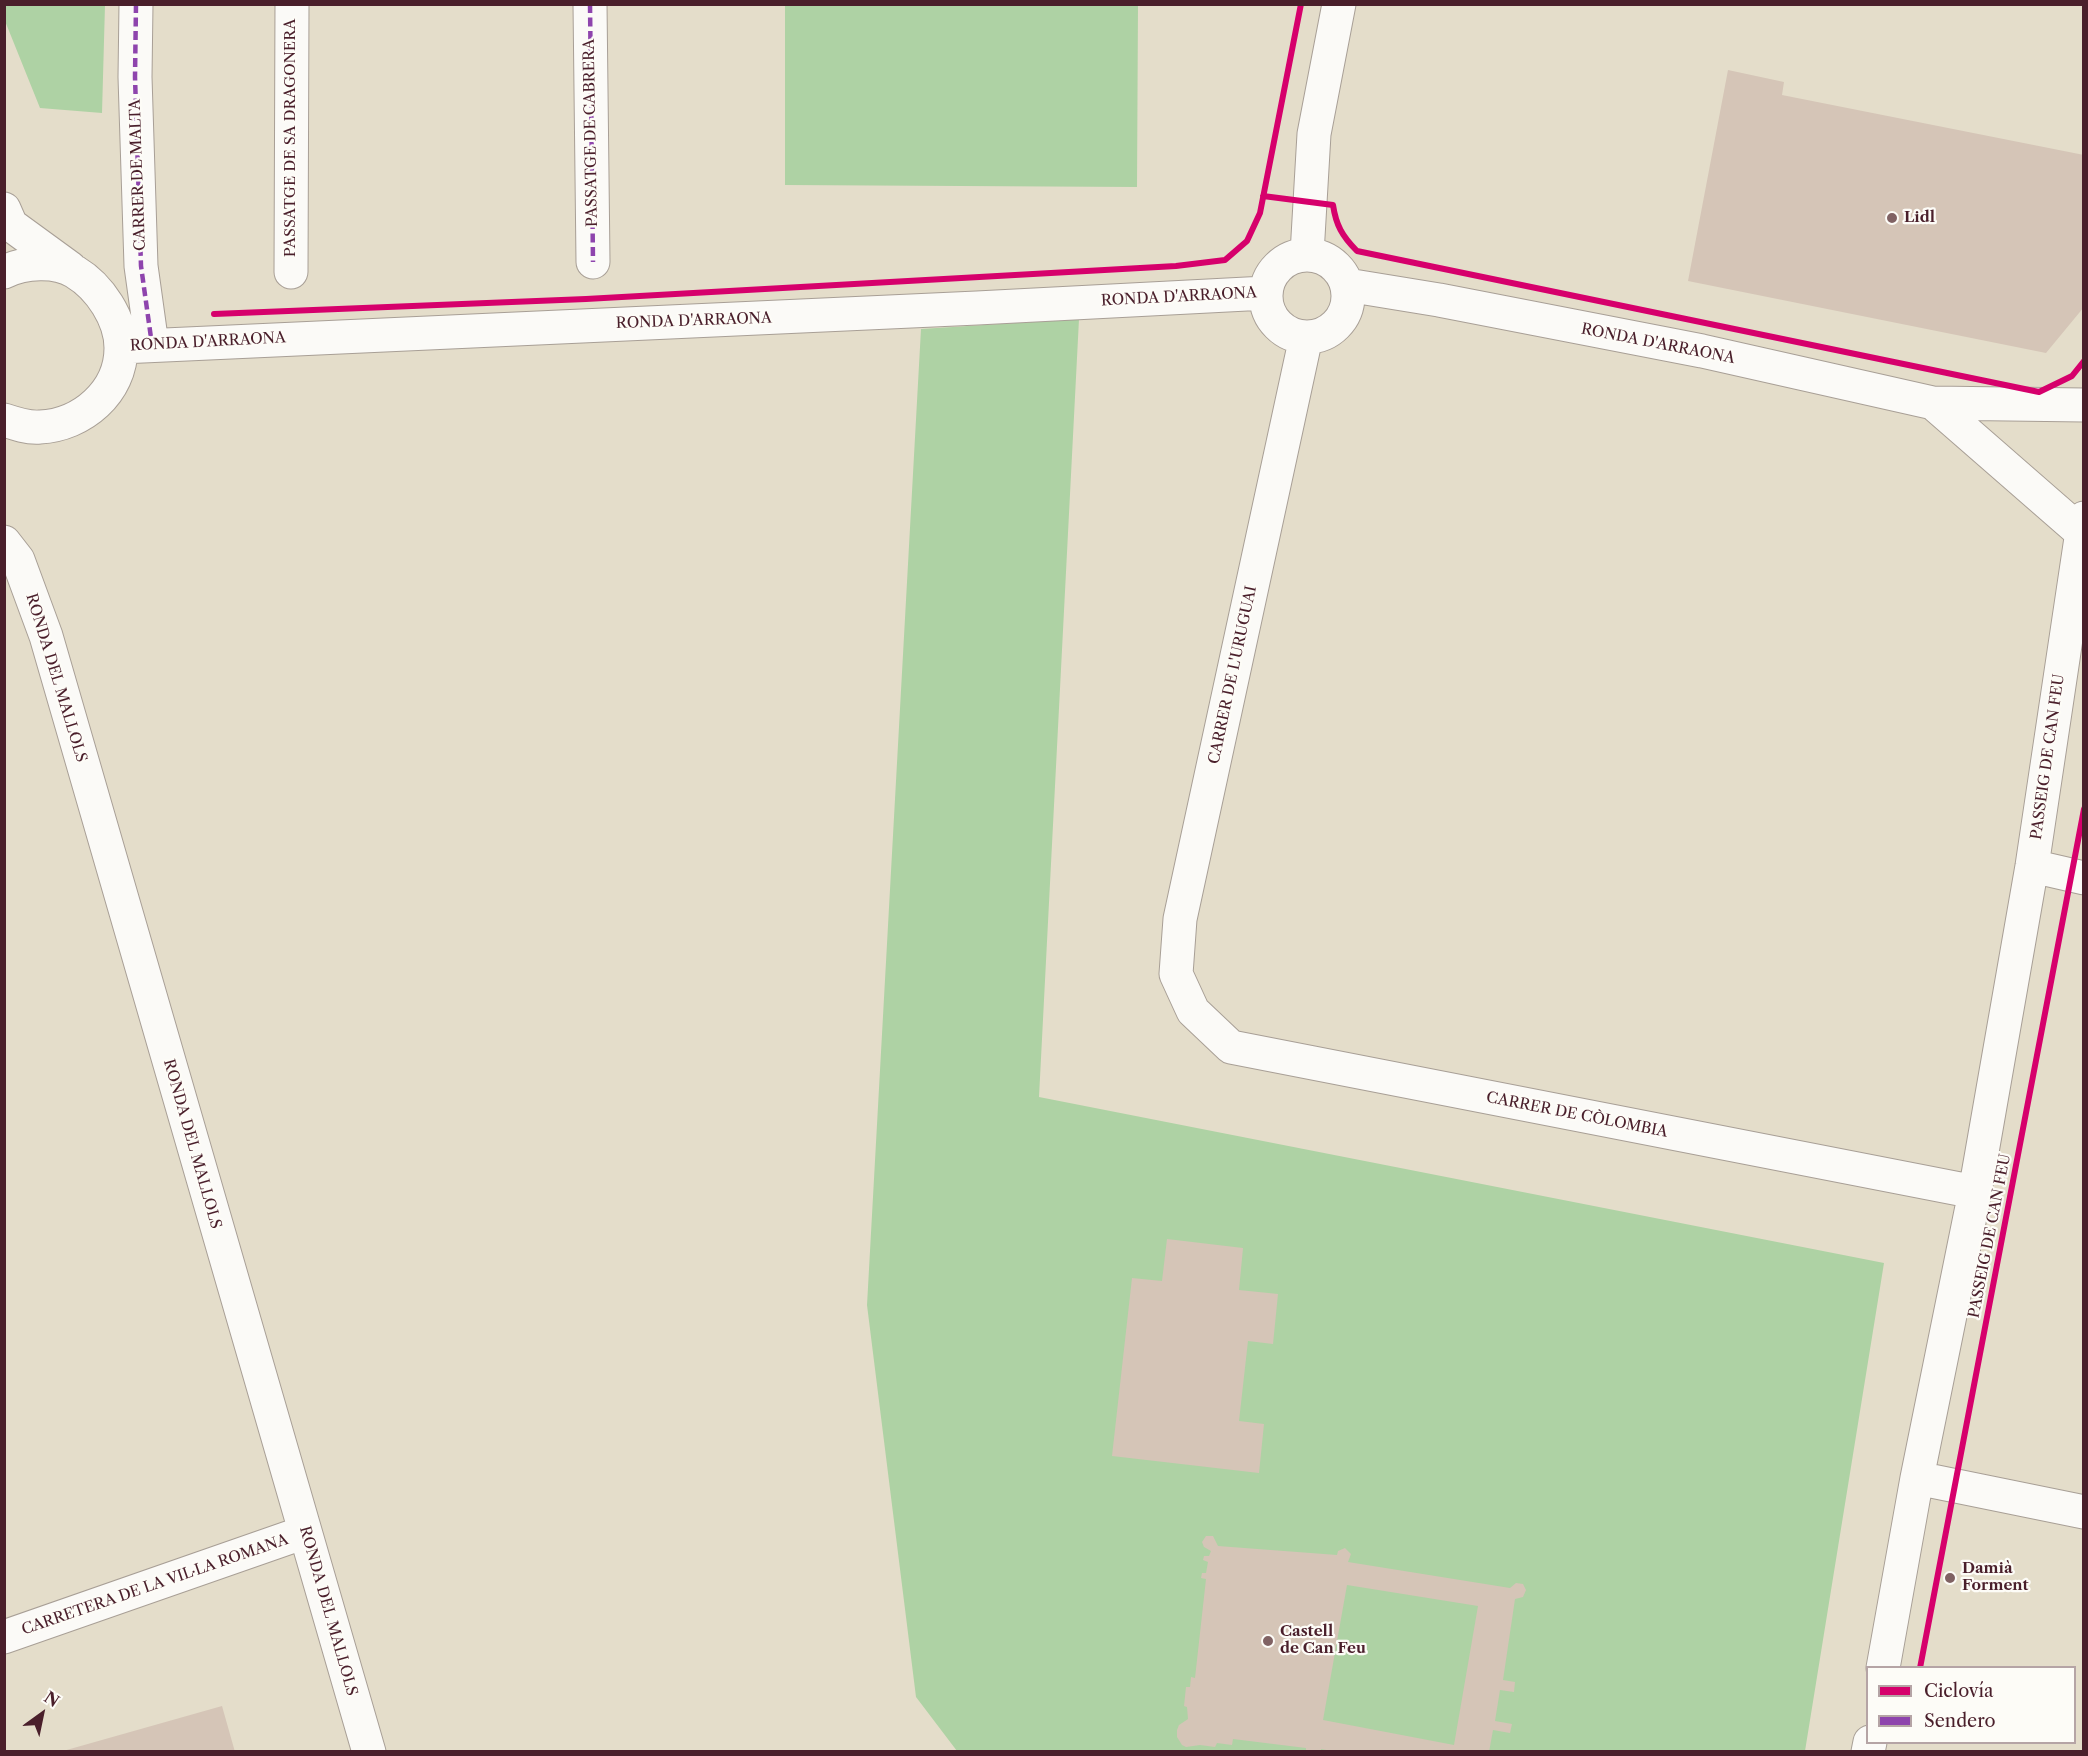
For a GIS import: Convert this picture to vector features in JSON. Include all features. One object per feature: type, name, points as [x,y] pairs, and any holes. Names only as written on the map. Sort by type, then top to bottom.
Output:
[{"type":"street","name":"CARRER DE MALTA","points":[[136,4],[135,77],[141,266],[137,346]]},
{"type":"street","name":"PASSATGE DE SA DRAGONERA","points":[[291,272],[292,4]]},
{"type":"street","name":"PASSATGE DE CABRERA","points":[[590,4],[593,262]]},
{"type":"street","points":[[1306,337],[1321,335],[1333,328],[1345,313],[1349,299],[1347,285],[1338,267],[1326,259],[1307,254],[1314,134],[1339,4]]},
{"type":"street","points":[[4,209],[11,225],[74,271]]},
{"type":"street","name":"RONDA D'ARRAONA","points":[[1306,337],[1283,329],[1273,318],[1267,305],[1266,293],[1269,279],[1274,271],[1285,261],[1307,254]]},
{"type":"street","name":"RONDA D'ARRAONA","points":[[4,272],[16,266],[45,263],[74,271],[94,287],[137,346]]},
{"type":"street","name":"RONDA D'ARRAONA","points":[[1347,285],[1450,302],[1702,351],[1933,403],[2084,405]]},
{"type":"street","name":"RONDA D'ARRAONA","points":[[4,420],[38,427],[57,425],[82,415],[103,397],[113,382],[119,365],[137,346],[1266,293]]},
{"type":"street","name":"CARRER DE L'URUGUAI","points":[[1193,1011],[1176,974],[1180,919],[1306,337]]},
{"type":"street","name":"RONDA D'ARRAONA","points":[[1933,403],[2082,525]]},
{"type":"street","name":"PASSEIG DE CAN FEU","points":[[1883,1666],[1917,1478],[1975,1192],[2032,866],[2082,525]]},
{"type":"street","name":"RONDA DEL MALLOLS","points":[[4,542],[18,560],[45,636],[369,1752]]},
{"type":"street","points":[[2032,866],[2084,878]]},
{"type":"street","name":"CARRER DE CÒLOMBIA","points":[[1193,1011],[1231,1047],[1975,1192]]},
{"type":"street","points":[[1917,1478],[2084,1512]]},
{"type":"street","name":"CARRETERA DE LA VIL·LA ROMANA","points":[[4,1637],[305,1532]]},
{"type":"green space","points":[[4,5],[105,5],[102,113],[40,108],[5,21]]},
{"type":"green space","points":[[785,5],[1138,5],[1137,187],[785,185]]},
{"type":"green space","points":[[1079,319],[1039,1097],[1884,1263],[1805,1751],[957,1751],[916,1697],[867,1305],[921,329]]},
{"type":"building","name":"Lidl","points":[[1728,70],[1784,82],[1782,95],[2084,155],[2084,307],[2046,353],[1688,281]]},
{"type":"building","points":[[1167,1239],[1243,1248],[1239,1290],[1278,1294],[1273,1344],[1248,1341],[1239,1421],[1264,1424],[1259,1473],[1112,1456],[1132,1278],[1162,1281]]},
{"type":"building","name":"Castell de Can Feu","points":[[1206,1536],[1213,1536],[1218,1546],[1337,1555],[1338,1551],[1345,1548],[1351,1554],[1348,1562],[1510,1588],[1516,1583],[1523,1584],[1526,1590],[1523,1597],[1515,1599],[1503,1680],[1515,1682],[1514,1692],[1500,1690],[1495,1721],[1512,1724],[1510,1733],[1493,1730],[1489,1752],[1337,1752],[1321,1749],[1321,1752],[1306,1752],[1306,1748],[1233,1739],[1232,1745],[1217,1743],[1215,1747],[1182,1745],[1177,1737],[1177,1730],[1179,1725],[1188,1719],[1187,1707],[1184,1706],[1186,1687],[1190,1687],[1191,1677],[1195,1678],[1206,1579],[1201,1578],[1202,1573],[1206,1573],[1208,1562],[1203,1560],[1204,1556],[1209,1556],[1211,1551],[1204,1547],[1202,1542]],"holes":[[[1347,1585],[1478,1606],[1454,1745],[1323,1720]]]},
{"type":"building","points":[[222,1706],[235,1752],[63,1752],[63,1751]]},
{"type":"marked path","points":[[136,4],[135,77],[141,266],[152,345]]},
{"type":"marked path","points":[[590,4],[593,262]]},
{"type":"cycle path","points":[[214,314],[586,299],[1176,266],[1225,260],[1247,241],[1260,213],[1301,4]]},
{"type":"cycle path","points":[[1263,196],[1333,205],[1340,230],[1357,251],[2039,392],[2072,376],[2084,361]]},
{"type":"cycle path","points":[[1920,1666],[2084,809]]},
{"type":"place","name":"Lidl","points":[[1892,218]]},
{"type":"place","name":"Damià Forment","points":[[1950,1578]]},
{"type":"place","name":"Castell de Can Feu","points":[[1268,1641]]}]
